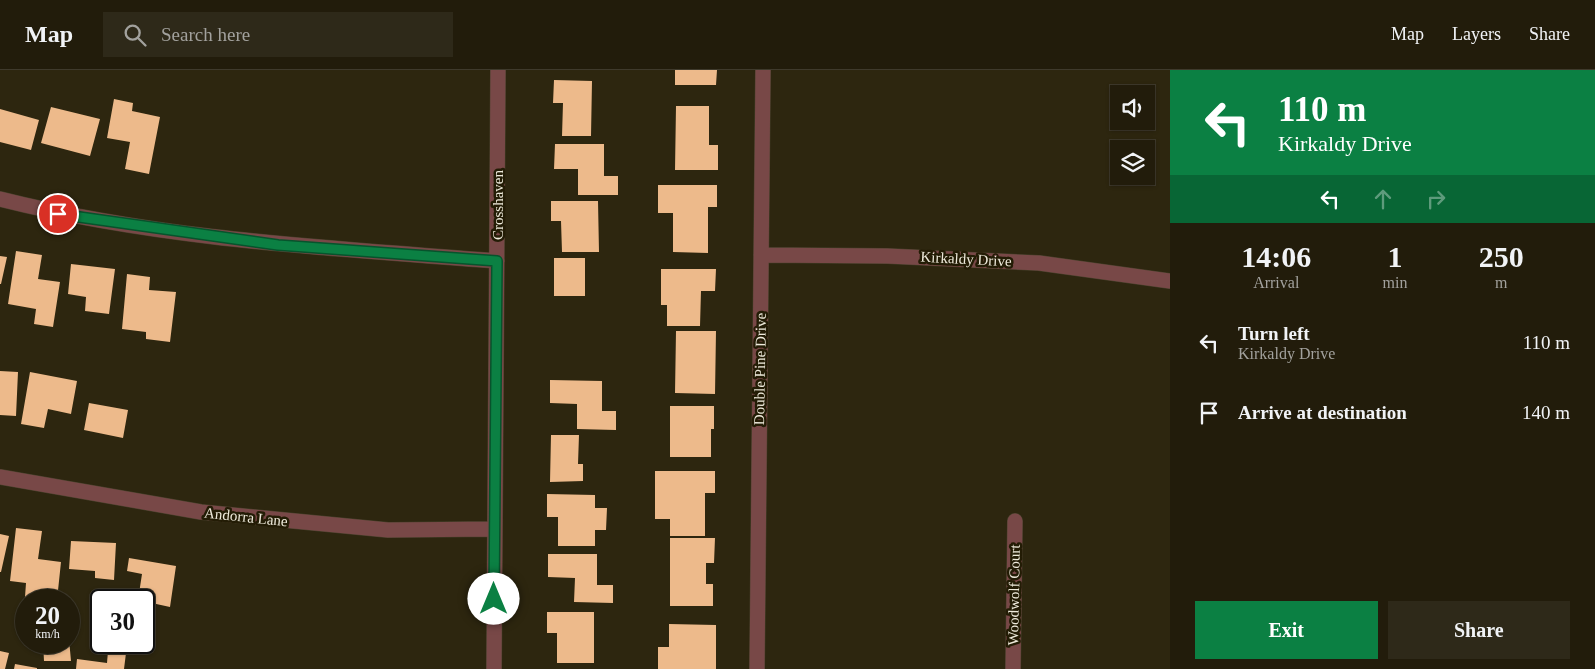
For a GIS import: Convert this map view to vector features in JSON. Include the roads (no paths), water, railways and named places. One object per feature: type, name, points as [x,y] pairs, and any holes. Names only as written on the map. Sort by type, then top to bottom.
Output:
[{"type":"street","name":"Crosshaven","points":[[494,669],[498,70]]},
{"type":"street","name":"Double Pine Drive","points":[[758,669],[763,70]]},
{"type":"street","points":[[0,199],[58,214],[278,245],[497,261]]},
{"type":"street","name":"Kirkaldy Drive","points":[[761,255],[887,256],[1039,263],[1170,280]]},
{"type":"street","name":"Andorra Lane","points":[[0,477],[220,514],[388,530],[494,529]]},
{"type":"street","name":"Woodwolf Court","points":[[1013,669],[1015,521]]}]
